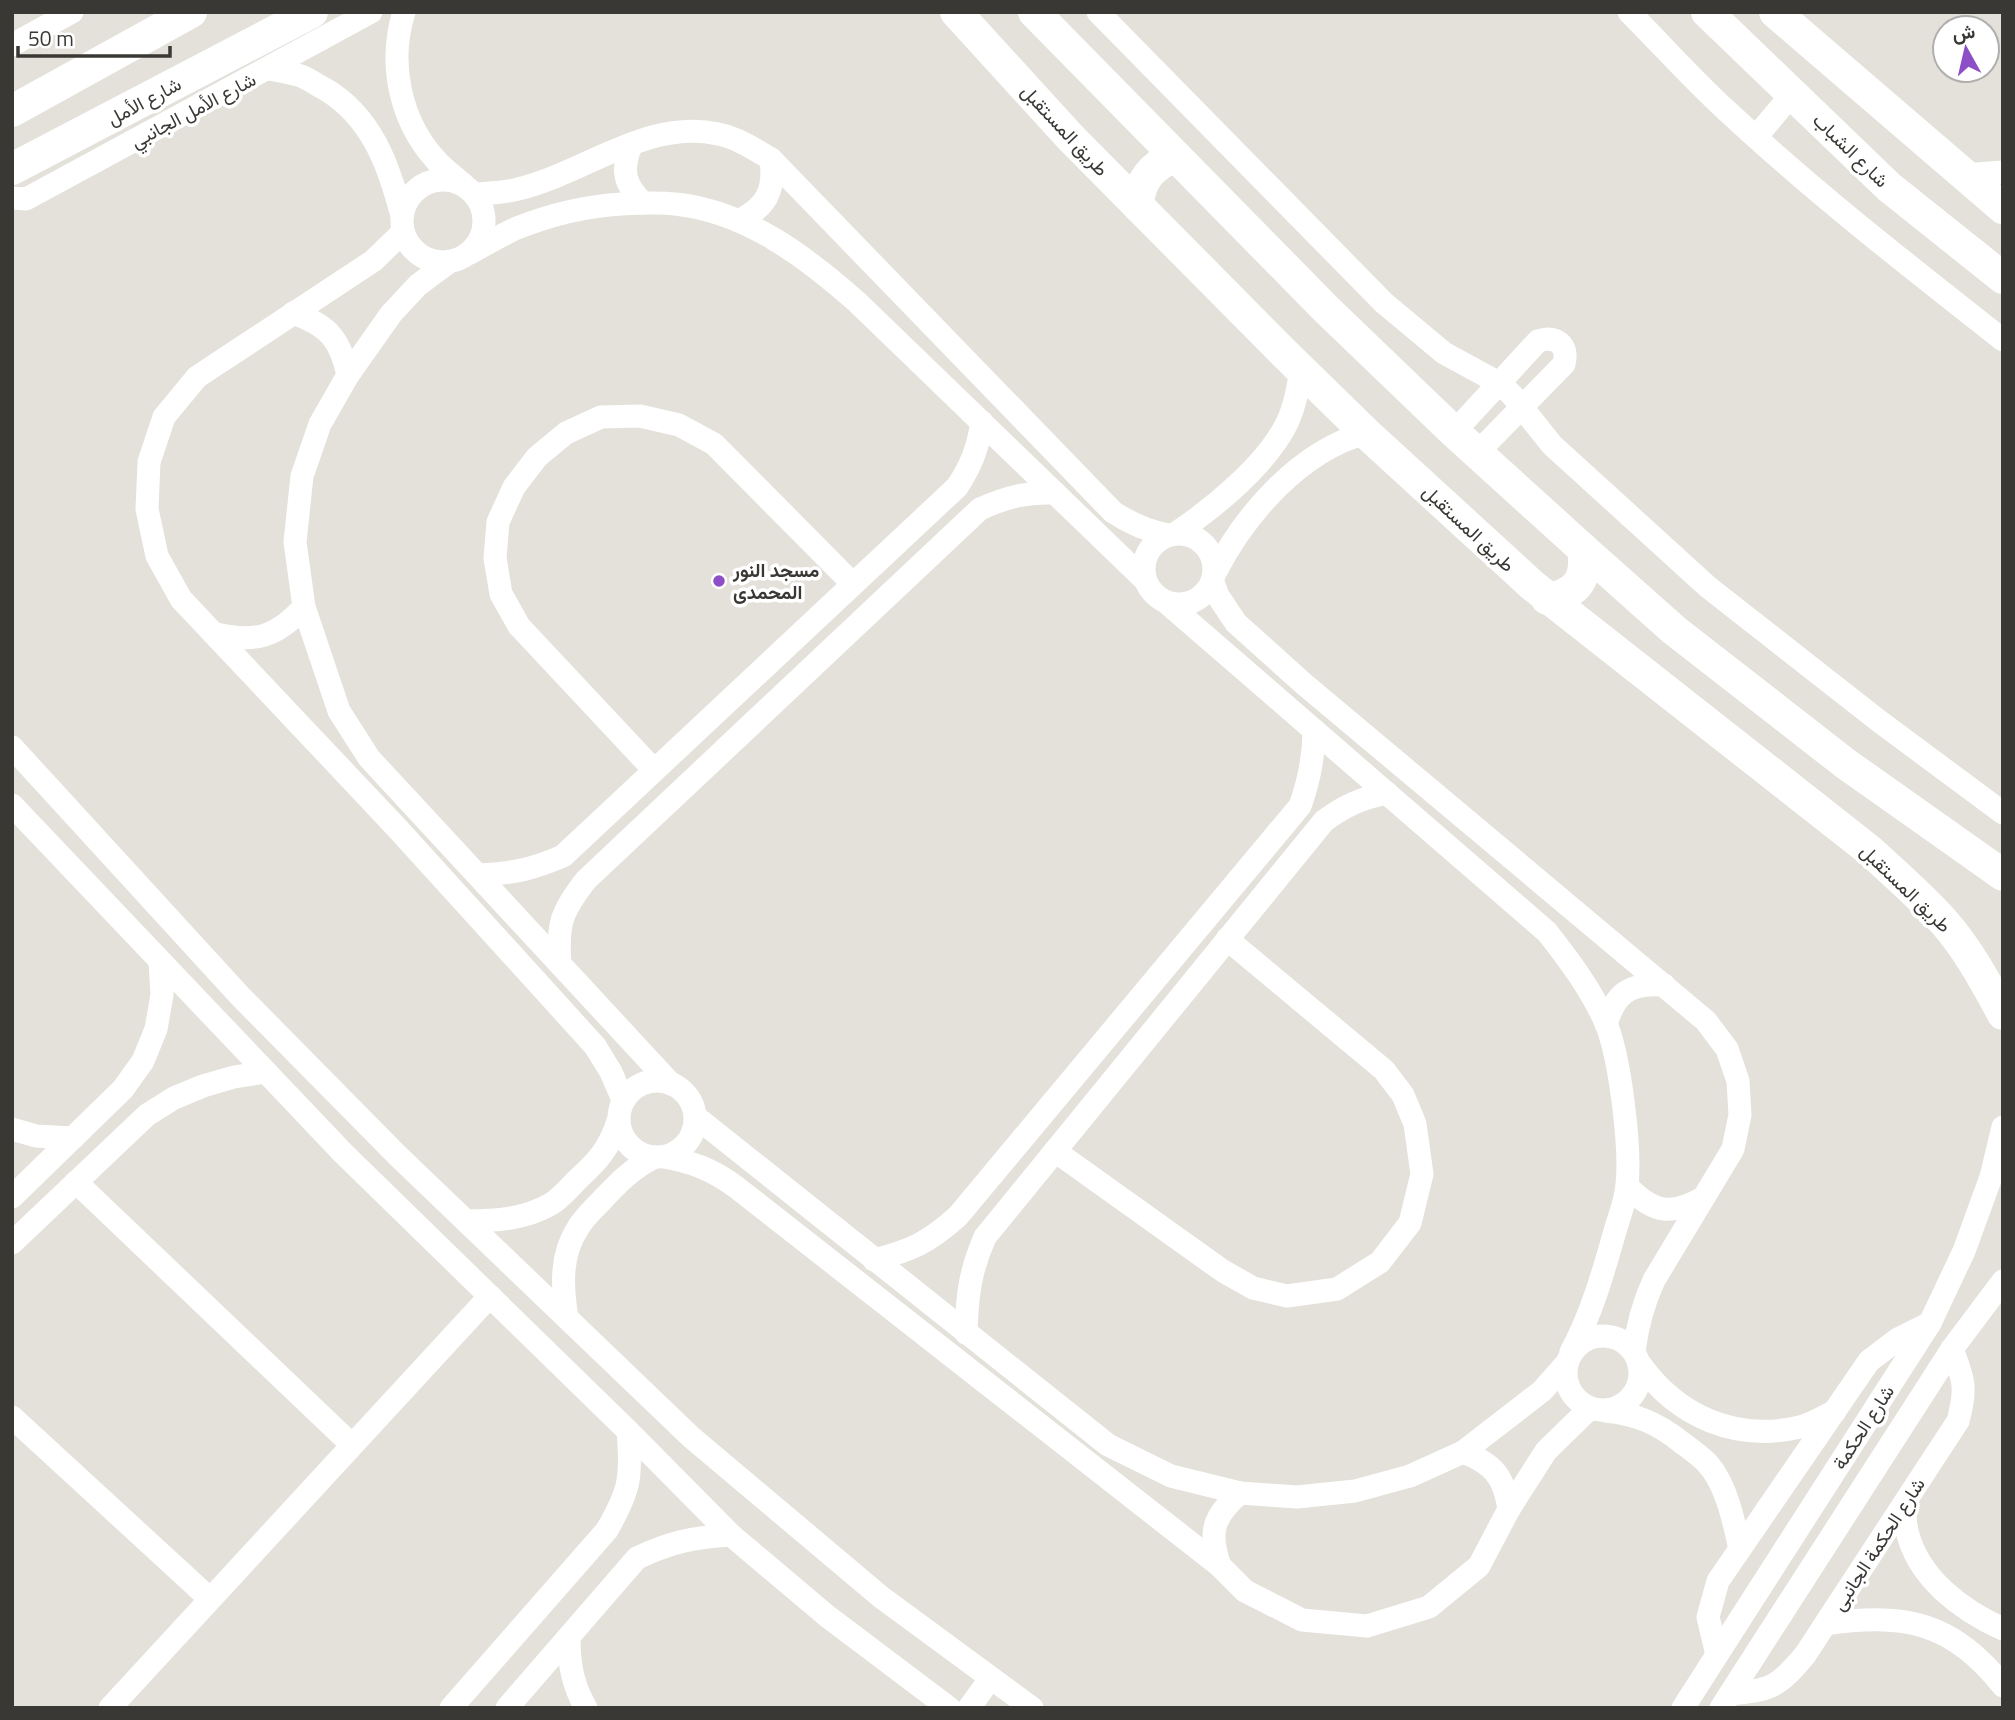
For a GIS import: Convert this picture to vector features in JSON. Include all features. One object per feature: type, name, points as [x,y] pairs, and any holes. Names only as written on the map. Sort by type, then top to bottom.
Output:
[{"type":"main road","points":[[12,111],[191,12]]},
{"type":"main road","name":"شارع الأمل","points":[[12,169],[312,12]]},
{"type":"main road","name":"طريق المستقبل","points":[[956,12],[1071,138],[1366,433],[1547,599],[1878,858],[1946,923],[1982,975],[2003,1014]]},
{"type":"main road","points":[[1034,12],[1326,309],[1454,432],[1583,549],[1674,629],[1846,764],[2003,875]]},
{"type":"main road","name":"شارع الشباب","points":[[1707,12],[1889,187],[2003,278]]},
{"type":"main road","points":[[1775,12],[2003,208]]},
{"type":"main road","points":[[1138,206],[1143,180],[1150,170],[1175,156]]},
{"type":"main road","points":[[1547,599],[1561,597],[1573,590],[1582,578],[1585,564],[1583,549]]},
{"type":"street","points":[[12,45],[72,12]]},
{"type":"street","name":"شارع الأمل الجانبي","points":[[12,198],[26,200],[371,12]]},
{"type":"street","points":[[404,12],[397,60],[401,98],[414,132],[436,161],[469,189],[483,209],[485,225],[480,241],[418,285],[391,314],[348,375],[320,424],[302,477],[295,542],[304,607],[340,711],[369,758],[671,1084],[688,1097],[696,1117],[1108,1446],[1171,1476],[1240,1493],[1297,1497],[1355,1491],[1410,1476],[1463,1452],[1542,1391],[1581,1342],[1595,1336],[1610,1336],[1624,1341],[1651,1380],[1681,1407],[1734,1430],[1769,1432],[1803,1426],[1835,1411]]},
{"type":"street","points":[[1098,12],[1384,303],[1444,353],[1499,383],[1552,445],[1708,587],[1879,721],[2003,813]]},
{"type":"street","points":[[1629,12],[1756,137],[1857,225],[2003,341]]},
{"type":"street","points":[[269,69],[303,76],[332,94],[359,116],[383,156],[393,179],[410,246],[421,256],[434,261],[459,258],[517,228],[569,212],[606,205],[643,203],[676,204],[708,210],[782,244],[821,270],[1055,493],[1144,580],[1153,594],[1166,602],[1547,932],[1590,991],[1606,1024],[1618,1074],[1626,1130],[1627,1186],[1587,1324],[1569,1358],[1566,1378],[1570,1391],[1578,1401],[1596,1409],[1644,1418],[1662,1427],[1708,1464],[1723,1490],[1740,1549]]},
{"type":"street","points":[[1756,137],[1793,94]]},
{"type":"street","points":[[688,131],[718,134],[746,144],[771,159],[1113,513],[1148,531],[1192,535],[1205,544],[1213,557],[1218,596],[1236,623],[1304,684],[1706,1021],[1727,1049],[1738,1081],[1741,1115],[1733,1149],[1654,1280],[1644,1303],[1637,1327],[1640,1377],[1636,1390],[1628,1401],[1616,1408],[1596,1409],[1546,1451],[1509,1509],[1479,1566],[1429,1607],[1367,1626],[1303,1620],[1245,1591],[1220,1566],[715,1171],[691,1162],[640,1154],[629,1146],[621,1135],[620,1111],[611,1072],[595,1045],[181,599],[157,556],[147,509],[149,462],[164,417],[197,377],[373,261],[403,224],[407,201],[417,189],[432,181],[448,180],[469,189],[520,189],[631,145],[688,131]]},
{"type":"street","points":[[631,145],[625,160],[625,177],[631,191],[643,203]]},
{"type":"street","points":[[739,222],[756,212],[768,197],[774,178],[771,159]]},
{"type":"street","points":[[1963,175],[2003,172]]},
{"type":"street","points":[[293,313],[314,320],[331,335],[343,354],[348,375]]},
{"type":"street","points":[[1454,432],[1538,341],[1547,338],[1556,340],[1563,346],[1566,355],[1564,364],[1477,453]]},
{"type":"street","points":[[1144,580],[1143,566],[1147,552],[1156,541],[1204,515],[1273,446],[1287,422],[1297,395],[1301,370]]},
{"type":"street","points":[[654,770],[519,626],[502,594],[495,558],[498,522],[513,487],[537,457],[566,433],[601,417],[640,416],[679,425],[714,444],[853,584]]},
{"type":"street","points":[[478,875],[526,870],[563,856],[957,487],[970,467],[978,446],[982,422]]},
{"type":"street","points":[[1166,602],[1180,604],[1194,601],[1205,593],[1231,542],[1297,469],[1342,440],[1366,433]]},
{"type":"street","points":[[560,964],[558,933],[567,904],[586,880],[980,509],[1003,498],[1029,492],[1055,493]]},
{"type":"street","points":[[216,635],[240,640],[265,636],[287,625],[304,607]]},
{"type":"street","points":[[737,693],[760,716]]},
{"type":"street","points":[[874,1259],[905,1252],[934,1237],[958,1216],[1300,806],[1314,757],[1314,730]]},
{"type":"street","points":[[17,762],[240,996],[397,1154],[701,1446],[881,1597],[1032,1708]]},
{"type":"street","points":[[966,1333],[972,1267],[985,1237],[1324,821],[1342,807],[1387,793]]},
{"type":"street","points":[[12,805],[371,1181],[731,1535],[827,1616],[948,1708]]},
{"type":"street","points":[[1055,1151],[1223,1271],[1253,1288],[1287,1296],[1337,1289],[1380,1262],[1410,1223],[1422,1174],[1415,1124],[1403,1096],[1384,1070],[1227,939]]},
{"type":"street","points":[[12,1197],[124,1089],[143,1061],[156,1029],[162,995],[160,961]]},
{"type":"street","points":[[1606,1024],[1612,1005],[1625,991],[1644,984],[1664,985]]},
{"type":"street","points":[[1113,1029],[1138,1049]]},
{"type":"street","points":[[12,1243],[147,1115],[174,1098],[203,1086],[266,1072]]},
{"type":"street","points":[[467,1222],[508,1219],[526,1215],[553,1203],[601,1157],[612,1141],[620,1111],[632,1090],[644,1083],[657,1081],[671,1084]]},
{"type":"street","points":[[567,1318],[562,1287],[565,1257],[578,1228],[622,1178],[636,1167],[677,1152],[687,1143],[694,1131],[696,1117]]},
{"type":"street","name":"شارع الحكمة","points":[[1683,1708],[1930,1323],[1997,1177],[2003,1127]]},
{"type":"street","points":[[12,1129],[36,1136],[73,1138]]},
{"type":"street","points":[[371,1181],[397,1154]]},
{"type":"street","points":[[76,1182],[352,1446]]},
{"type":"street","points":[[1627,1186],[1642,1202],[1662,1210],[1684,1209],[1703,1198]]},
{"type":"street","points":[[981,1188],[1008,1209]]},
{"type":"street","name":"شارع الحكمة","points":[[1726,1701],[1952,1349],[1986,1300],[2003,1281]]},
{"type":"street","points":[[110,1708],[490,1296]]},
{"type":"street","points":[[1717,1655],[1708,1617],[1718,1581],[1869,1361],[1898,1339],[1930,1323]]},
{"type":"street","name":"شارع الحكمة الجانبى","points":[[1726,1701],[1766,1690],[1788,1675],[1805,1655],[1958,1421],[1964,1401],[1964,1381],[1952,1349]]},
{"type":"street","points":[[12,1416],[210,1599]]},
{"type":"street","points":[[451,1708],[607,1530],[624,1500],[631,1468],[628,1431]]},
{"type":"street","points":[[1463,1452],[1481,1459],[1496,1472],[1506,1490],[1509,1509]]},
{"type":"street","points":[[1220,1566],[1213,1546],[1214,1525],[1224,1507],[1240,1493]]},
{"type":"street","points":[[1904,1504],[1907,1531],[1917,1557],[1932,1580],[1952,1599],[2003,1629]]},
{"type":"street","points":[[507,1708],[638,1558],[667,1544],[699,1536],[731,1535]]},
{"type":"street","points":[[1826,1624],[1862,1618],[1898,1620],[1934,1628],[1972,1652],[2003,1686]]},
{"type":"street","points":[[569,1637],[569,1665],[577,1692],[586,1708]]},
{"type":"street","points":[[969,1708],[990,1679]]},
{"type":"place","name":"مسجد النور المحمدى","points":[[719,581]]}]
